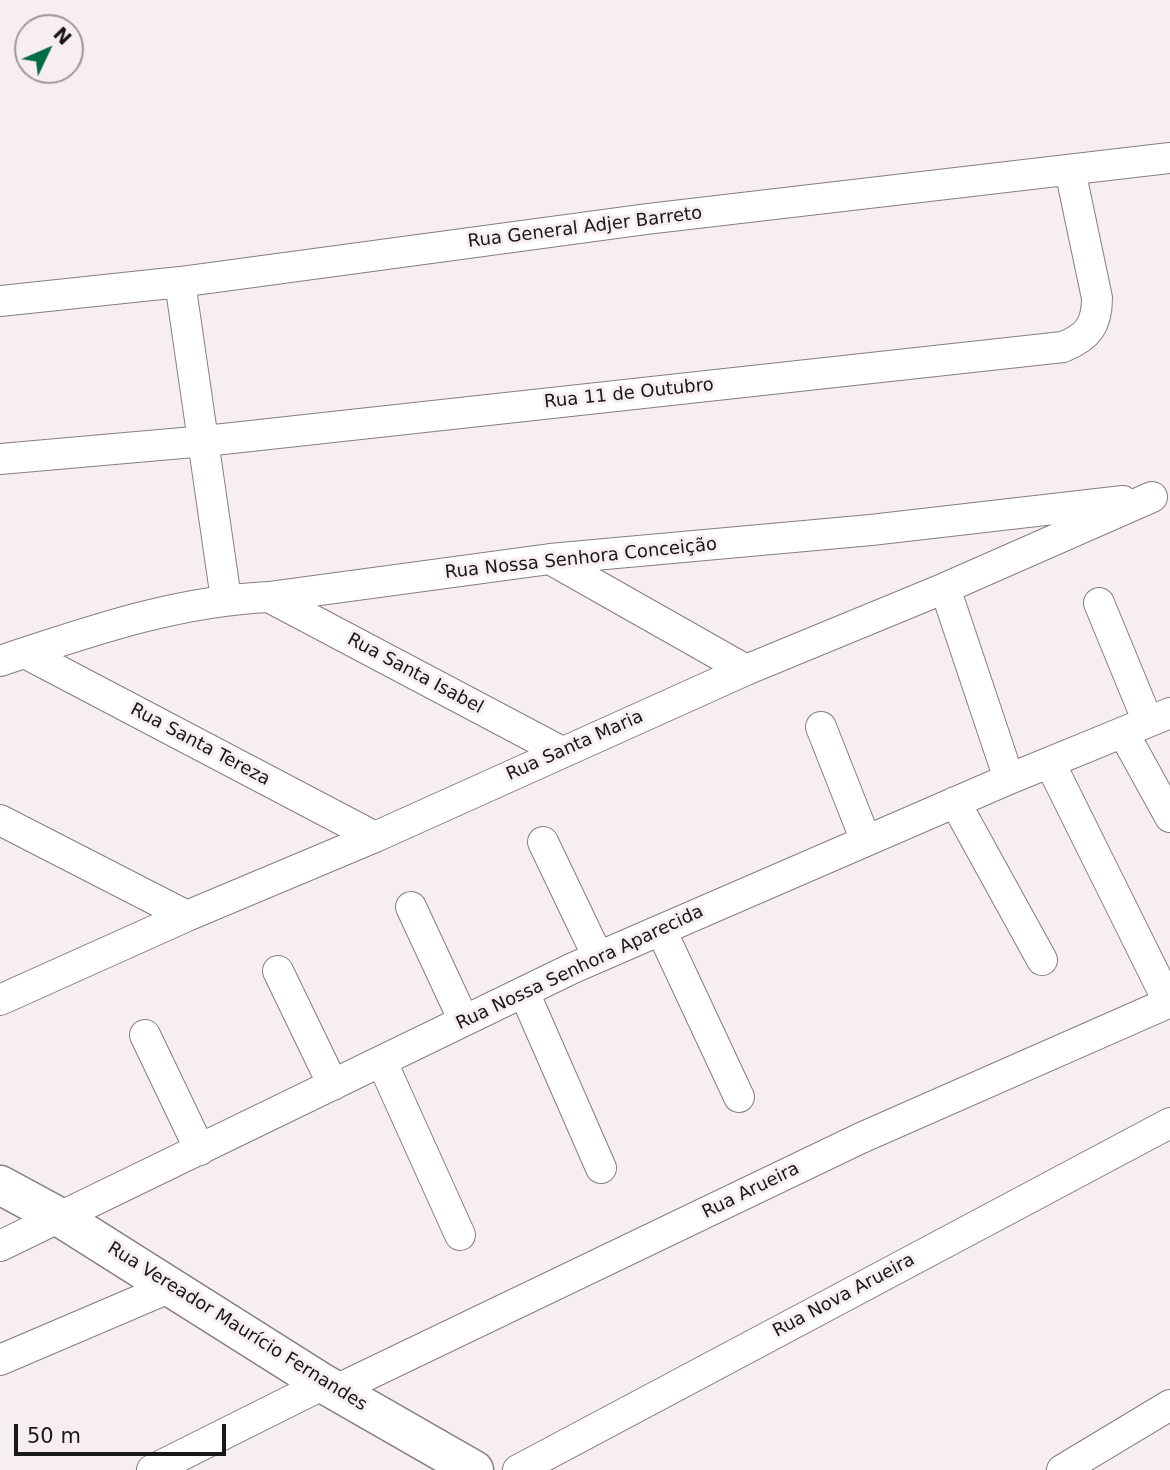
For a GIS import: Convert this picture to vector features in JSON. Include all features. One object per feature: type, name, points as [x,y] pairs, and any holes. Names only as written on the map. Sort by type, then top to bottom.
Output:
[{"type":"street","name":"Rua General Adjer Barreto","points":[[0,302],[180,282],[647,219],[1170,158]]},
{"type":"street","name":"Rua 11 de Outubro","points":[[0,459],[205,441],[1063,346],[1078,341],[1091,330],[1097,315],[1097,298],[1070,170]]},
{"type":"street","points":[[180,282],[226,599]]},
{"type":"street","name":"Rua Nossa Senhora Conceição","points":[[12,657],[149,614],[226,599],[269,597],[550,559],[872,530],[1161,495]]},
{"type":"street","name":"Rua Santa Maria","points":[[0,1000],[187,916],[375,837],[746,670],[1161,495]]},
{"type":"street","points":[[550,559],[746,670]]},
{"type":"street","points":[[945,588],[1009,779]]},
{"type":"street","name":"Rua Santa Isabel","points":[[269,597],[562,752]]},
{"type":"street","points":[[1099,603],[1147,723],[1170,817]]},
{"type":"street","name":"Rua Santa Tereza","points":[[12,657],[375,837]]},
{"type":"street","name":"Rua Nossa Senhora Aparecida","points":[[0,1246],[598,957],[955,802],[1147,723]]},
{"type":"street","points":[[821,727],[866,841]]},
{"type":"street","points":[[1050,763],[1169,1003]]},
{"type":"street","points":[[955,802],[1042,960]]},
{"type":"street","points":[[0,820],[187,916]]},
{"type":"street","points":[[543,842],[598,957]]},
{"type":"street","points":[[411,907],[464,1021]]},
{"type":"street","points":[[661,930],[738,1097]]},
{"type":"street","points":[[278,971],[333,1085]]},
{"type":"street","points":[[524,992],[601,1167]]},
{"type":"street","name":"Rua Arueira","points":[[152,1470],[861,1139],[1169,1003]]},
{"type":"street","points":[[145,1035],[200,1150]]},
{"type":"street","points":[[382,1062],[460,1235]]},
{"type":"street","name":"Rua Nova Arueira","points":[[518,1470],[1170,1123]]},
{"type":"street","name":"Rua Vereador Maurício Fernandes","points":[[0,1185],[61,1218],[330,1387],[474,1470]]},
{"type":"street","points":[[0,1360],[172,1287]]},
{"type":"street","points":[[1062,1470],[1170,1405]]}]
